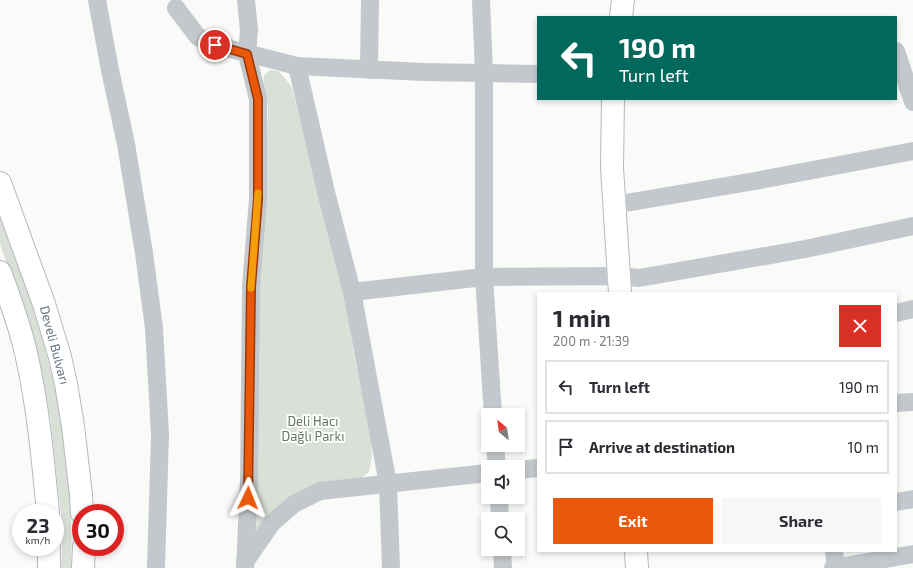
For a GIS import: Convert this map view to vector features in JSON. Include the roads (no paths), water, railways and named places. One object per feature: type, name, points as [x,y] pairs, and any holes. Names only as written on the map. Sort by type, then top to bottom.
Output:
[{"type":"main road","points":[[621,16],[623,0]]},
{"type":"main road","points":[[613,100],[612,168],[620,284]]},
{"type":"main road","name":"Develi Bulvarı","points":[[0,183],[44,304],[60,357],[73,426],[82,504]]},
{"type":"main road","points":[[0,272],[22,335],[30,373],[41,434],[47,504]]},
{"type":"main road","points":[[636,552],[637,568]]},
{"type":"main road","points":[[49,556],[49,568]]},
{"type":"main road","points":[[83,568],[84,556]]},
{"type":"street","points":[[97,0],[127,152],[144,253],[154,328],[160,434],[156,568]]},
{"type":"street","points":[[245,565],[249,482],[251,287],[258,199],[258,99],[247,54],[249,30],[246,0]]},
{"type":"street","points":[[369,70],[370,0]]},
{"type":"street","points":[[480,0],[484,73],[484,277],[493,408]]},
{"type":"street","points":[[176,8],[198,37],[215,45],[296,66],[424,72],[537,74]]},
{"type":"street","points":[[897,54],[913,102]]},
{"type":"street","points":[[296,66],[352,292],[388,484],[391,568]]},
{"type":"street","points":[[614,205],[755,181],[913,151]]},
{"type":"street","points":[[352,292],[484,277],[620,284],[639,278],[805,249],[913,226]]},
{"type":"street","points":[[897,313],[913,310]]},
{"type":"street","points":[[897,403],[913,402]]},
{"type":"street","points":[[525,469],[537,468]]},
{"type":"street","points":[[245,565],[272,523],[294,504],[320,491],[481,474]]},
{"type":"street","points":[[897,502],[913,499]]},
{"type":"street","points":[[834,552],[836,568]]},
{"type":"street","points":[[833,568],[913,554]]},
{"type":"street","points":[[502,556],[503,568]]},
{"type":"park label","name":"Deli Hacı Dağlı Parkı","points":[[313,428]]}]
